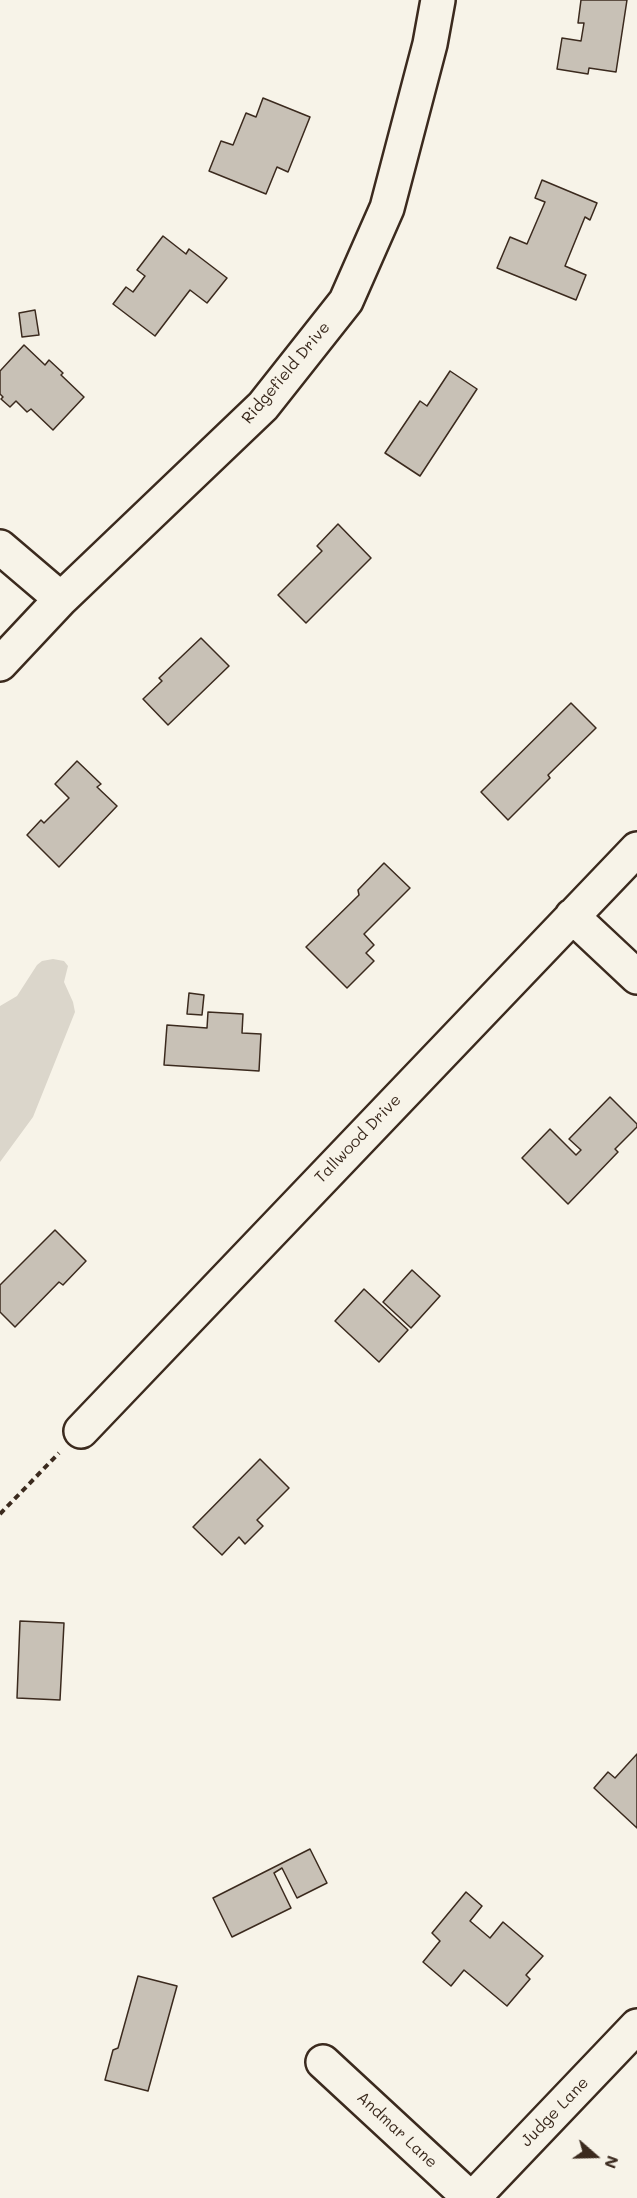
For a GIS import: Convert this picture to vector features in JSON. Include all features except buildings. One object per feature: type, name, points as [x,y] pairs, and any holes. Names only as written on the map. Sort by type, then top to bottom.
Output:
[{"type":"street","name":"Ridgefield Drive","points":[[0,664],[61,599],[263,406],[346,301],[387,208],[430,44],[438,0]]},
{"type":"street","points":[[0,547],[61,599]]},
{"type":"street","name":"Tallwood Drive","points":[[81,1431],[637,849]]},
{"type":"street","points":[[572,916],[637,977]]},
{"type":"street","name":"Judge Lane","points":[[472,2198],[637,2026]]},
{"type":"street","name":"Andmar Lane","points":[[323,2062],[472,2198]]},
{"type":"path","points":[[0,1514],[81,1431]]},
{"type":"shaded area","points":[[53,959],[64,961],[68,966],[64,982],[75,1012],[33,1117],[0,1162],[0,1006],[17,996],[37,965],[42,961]]}]
